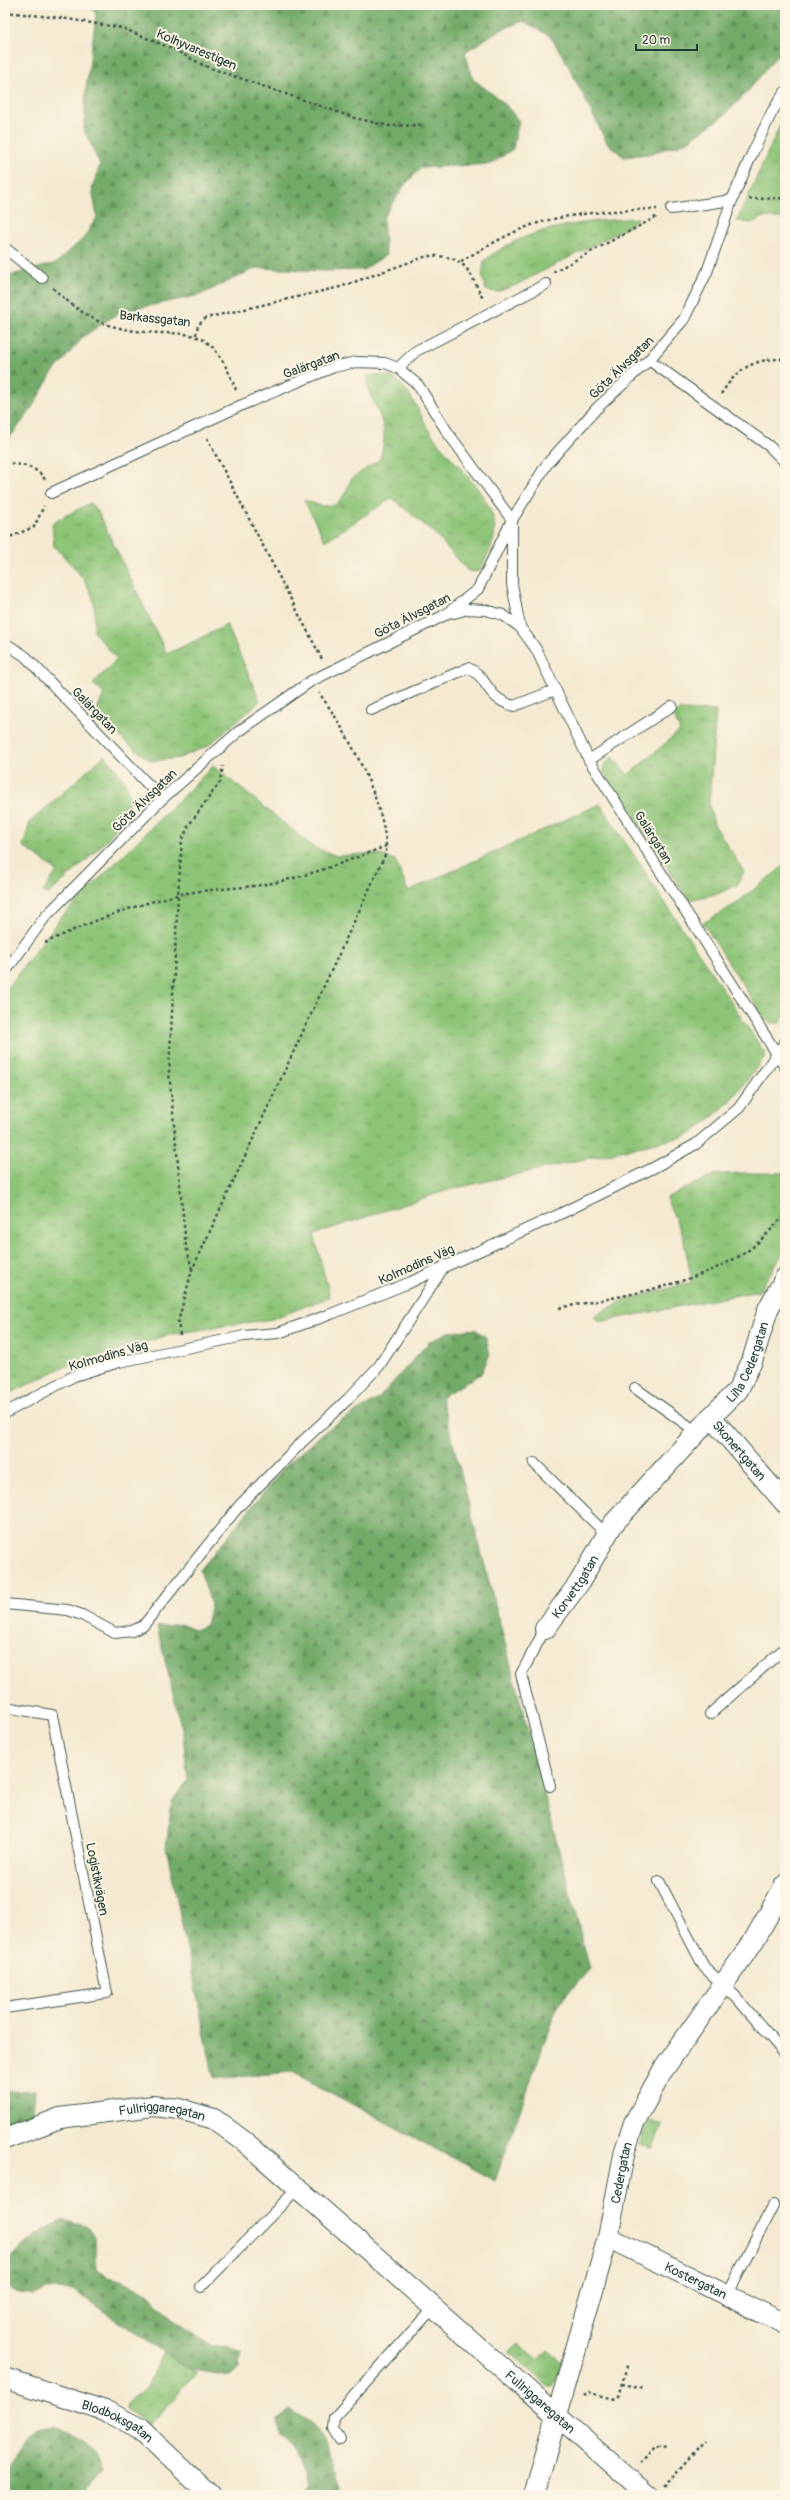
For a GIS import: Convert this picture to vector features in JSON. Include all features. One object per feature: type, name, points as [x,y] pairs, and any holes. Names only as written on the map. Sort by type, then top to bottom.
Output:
[{"type":"street","name":"Lilla Cedergatan","points":[[710,1417],[738,1390],[746,1377],[768,1309],[785,1278]]},
{"type":"street","name":"Korvettgatan","points":[[545,1628],[579,1583],[605,1533],[710,1417]]},
{"type":"street","name":"Skonertgatan","points":[[710,1417],[785,1503]]},
{"type":"street","name":"Cedergatan","points":[[534,2495],[608,2237],[626,2150],[634,2124],[663,2070],[753,1942],[785,1885]]},
{"type":"street","name":"Fullriggaregatan","points":[[5,2139],[66,2117],[153,2106],[180,2109],[214,2119],[228,2128],[298,2188],[557,2416],[655,2492]]},
{"type":"street","name":"Kostergatan","points":[[608,2237],[785,2324]]},
{"type":"street","name":"Blodboksgatan","points":[[5,2378],[108,2412],[139,2428],[210,2495]]},
{"type":"lane","name":"Göta Älvsgatan","points":[[5,972],[45,917],[162,799],[220,748],[265,712],[311,681],[445,615],[478,589],[528,491],[558,450],[597,408],[650,360],[671,336],[695,300],[707,272],[732,200],[772,112],[785,92]]},
{"type":"lane","points":[[671,209],[732,200]]},
{"type":"lane","points":[[5,248],[42,278]]},
{"type":"lane","points":[[398,368],[416,351],[546,284]]},
{"type":"lane","points":[[650,360],[769,446],[785,462]]},
{"type":"lane","name":"Galärgatan","points":[[51,493],[242,405],[341,365],[356,362],[385,363],[398,368],[418,385],[448,433],[512,520],[512,584],[520,628]]},
{"type":"lane","name":"Galärgatan","points":[[445,615],[468,609],[486,610],[503,615],[520,628],[536,649],[590,760],[777,1054]]},
{"type":"lane","name":"Galärgatan","points":[[5,643],[25,656],[162,799]]},
{"type":"lane","points":[[371,710],[459,670],[468,668],[476,671],[489,692],[497,699],[514,706],[555,690]]},
{"type":"lane","points":[[590,760],[672,706]]},
{"type":"lane","name":"Kolmodins Väg","points":[[5,1413],[74,1376],[119,1362],[244,1336],[278,1333],[404,1284],[560,1214],[655,1167],[696,1144],[739,1108],[785,1042]]},
{"type":"lane","points":[[777,1054],[785,1066]]},
{"type":"lane","points":[[5,1604],[68,1610],[82,1615],[115,1633],[132,1631],[143,1626],[239,1506],[304,1440],[348,1399],[379,1366],[445,1265]]},
{"type":"lane","points":[[635,1388],[697,1432]]},
{"type":"lane","points":[[534,1463],[605,1533]]},
{"type":"lane","name":"Korvettgatan","points":[[545,1628],[521,1674],[550,1786]]},
{"type":"lane","points":[[710,1714],[785,1648]]},
{"type":"lane","name":"Logistikvägen","points":[[5,1708],[52,1715],[108,1992],[5,2008]]},
{"type":"lane","points":[[659,1882],[704,1967],[736,1997],[785,2054]]},
{"type":"lane","points":[[201,2287],[298,2188]]},
{"type":"lane","points":[[727,2296],[773,2205]]},
{"type":"lane","points":[[340,2440],[333,2429],[334,2418],[434,2307]]},
{"type":"path","name":"Kolhyvarestigen","points":[[5,12],[61,18],[122,28],[173,49],[205,66],[356,118],[389,126],[424,125]]},
{"type":"path","points":[[732,200],[785,198]]},
{"type":"path","points":[[461,261],[513,232],[554,219],[632,210],[671,209]]},
{"type":"path","points":[[546,284],[549,274],[671,209]]},
{"type":"path","points":[[196,335],[198,325],[206,318],[340,287],[427,256],[442,256],[461,261],[471,274],[490,313]]},
{"type":"path","name":"Barkassgatan","points":[[42,278],[64,299],[100,322],[141,332],[196,335],[210,344],[226,363],[242,405]]},
{"type":"path","points":[[714,407],[737,372],[754,364],[785,359]]},
{"type":"path","points":[[199,424],[328,672]]},
{"type":"path","points":[[5,463],[26,466],[42,473],[51,493],[34,527],[5,539]]},
{"type":"path","points":[[182,1349],[178,1322],[192,1270],[386,853],[385,829],[354,747],[311,681]]},
{"type":"path","points":[[192,1270],[186,1246],[169,1072],[178,895],[182,840],[189,824],[220,782],[223,764],[220,748]]},
{"type":"path","points":[[42,945],[77,928],[121,911],[178,895],[262,885],[307,874],[386,846]]},
{"type":"path","points":[[559,1308],[634,1293],[698,1276],[743,1254],[759,1242],[785,1215]]},
{"type":"path","points":[[582,2399],[589,2392],[611,2400],[616,2399],[628,2363]]},
{"type":"path","points":[[622,2384],[642,2388]]},
{"type":"path","points":[[655,2492],[705,2441]]},
{"type":"path","points":[[637,2467],[656,2445],[669,2446]]},
{"type":"green space","points":[[91,5],[785,5],[785,46],[748,91],[725,115],[685,143],[648,154],[624,157],[607,143],[567,63],[550,36],[523,21],[498,31],[465,52],[473,79],[504,103],[519,121],[513,149],[491,164],[421,168],[404,186],[383,218],[386,255],[363,270],[325,271],[256,268],[200,295],[120,312],[84,336],[51,375],[30,411],[5,444],[5,274],[8,276],[56,263],[83,239],[97,217],[92,188],[100,165],[84,130],[86,89],[96,15]]},
{"type":"green space","points":[[785,114],[785,219],[764,217],[751,223],[737,221]]},
{"type":"green space","points":[[638,218],[630,226],[516,285],[497,292],[486,290],[482,276],[484,261],[501,249],[519,240],[538,233],[577,224]]},
{"type":"green space","points":[[368,375],[389,376],[405,388],[427,427],[472,482],[488,505],[493,517],[495,532],[492,546],[479,572],[468,571],[433,532],[392,498],[325,541],[304,500],[321,506],[336,505],[346,492],[351,479],[380,459],[384,439],[384,429],[369,392],[367,381]]},
{"type":"green space","points":[[90,503],[98,512],[167,654],[227,625],[260,701],[208,746],[179,758],[151,761],[123,740],[97,709],[104,694],[93,684],[117,659],[94,632],[94,604],[89,588],[78,573],[54,547],[52,523]]},
{"type":"green space","points":[[680,710],[716,711],[709,804],[714,824],[744,872],[737,885],[720,893],[689,900],[604,773],[604,765],[612,757],[628,775],[680,731],[673,714]]},
{"type":"green space","points":[[105,755],[120,774],[127,786],[129,797],[126,810],[119,823],[97,850],[49,894],[43,892],[57,871],[23,846],[30,822]]},
{"type":"green space","points":[[213,766],[315,848],[338,856],[374,853],[395,860],[408,891],[600,804],[766,1055],[731,1100],[700,1127],[687,1136],[448,1190],[314,1234],[330,1297],[272,1319],[172,1334],[61,1368],[5,1396],[5,991],[62,916]]},
{"type":"green space","points":[[785,865],[785,1016],[780,1023],[771,1023],[765,1019],[703,923],[734,905]]},
{"type":"green space","points":[[739,1173],[785,1173],[785,1250],[759,1291],[599,1322],[594,1316],[622,1301],[692,1282],[683,1236],[666,1198],[714,1175]]},
{"type":"green space","points":[[475,1329],[486,1337],[490,1354],[481,1374],[441,1397],[590,1969],[558,2004],[495,2181],[292,2072],[214,2079],[166,1847],[172,1801],[188,1780],[183,1735],[157,1627],[180,1624],[195,1630],[206,1625],[211,1604],[200,1570],[286,1465],[329,1428],[378,1399],[428,1343],[448,1332]]},
{"type":"green space","points":[[35,2090],[33,2115],[5,2126],[5,2092]]},
{"type":"green space","points":[[648,2120],[662,2125],[653,2148],[639,2145]]},
{"type":"green space","points":[[64,2220],[89,2227],[95,2239],[97,2268],[107,2277],[122,2280],[149,2294],[171,2318],[211,2346],[226,2345],[242,2352],[240,2368],[230,2376],[193,2370],[176,2361],[73,2290],[47,2289],[35,2295],[14,2292],[5,2284],[5,2264],[32,2238],[47,2228]]},
{"type":"green space","points":[[517,2343],[538,2360],[549,2350],[564,2362],[559,2377],[556,2376],[552,2386],[549,2386],[508,2351]]},
{"type":"green space","points":[[163,2352],[197,2374],[149,2425],[124,2409],[125,2403],[146,2388]]},
{"type":"green space","points":[[289,2410],[305,2418],[315,2427],[322,2437],[335,2482],[342,2495],[296,2495],[307,2486],[305,2476],[296,2453],[279,2431],[277,2420]]},
{"type":"green space","points":[[55,2426],[78,2438],[97,2455],[102,2470],[86,2490],[87,2495],[5,2495],[5,2472],[27,2439],[37,2429]]}]
